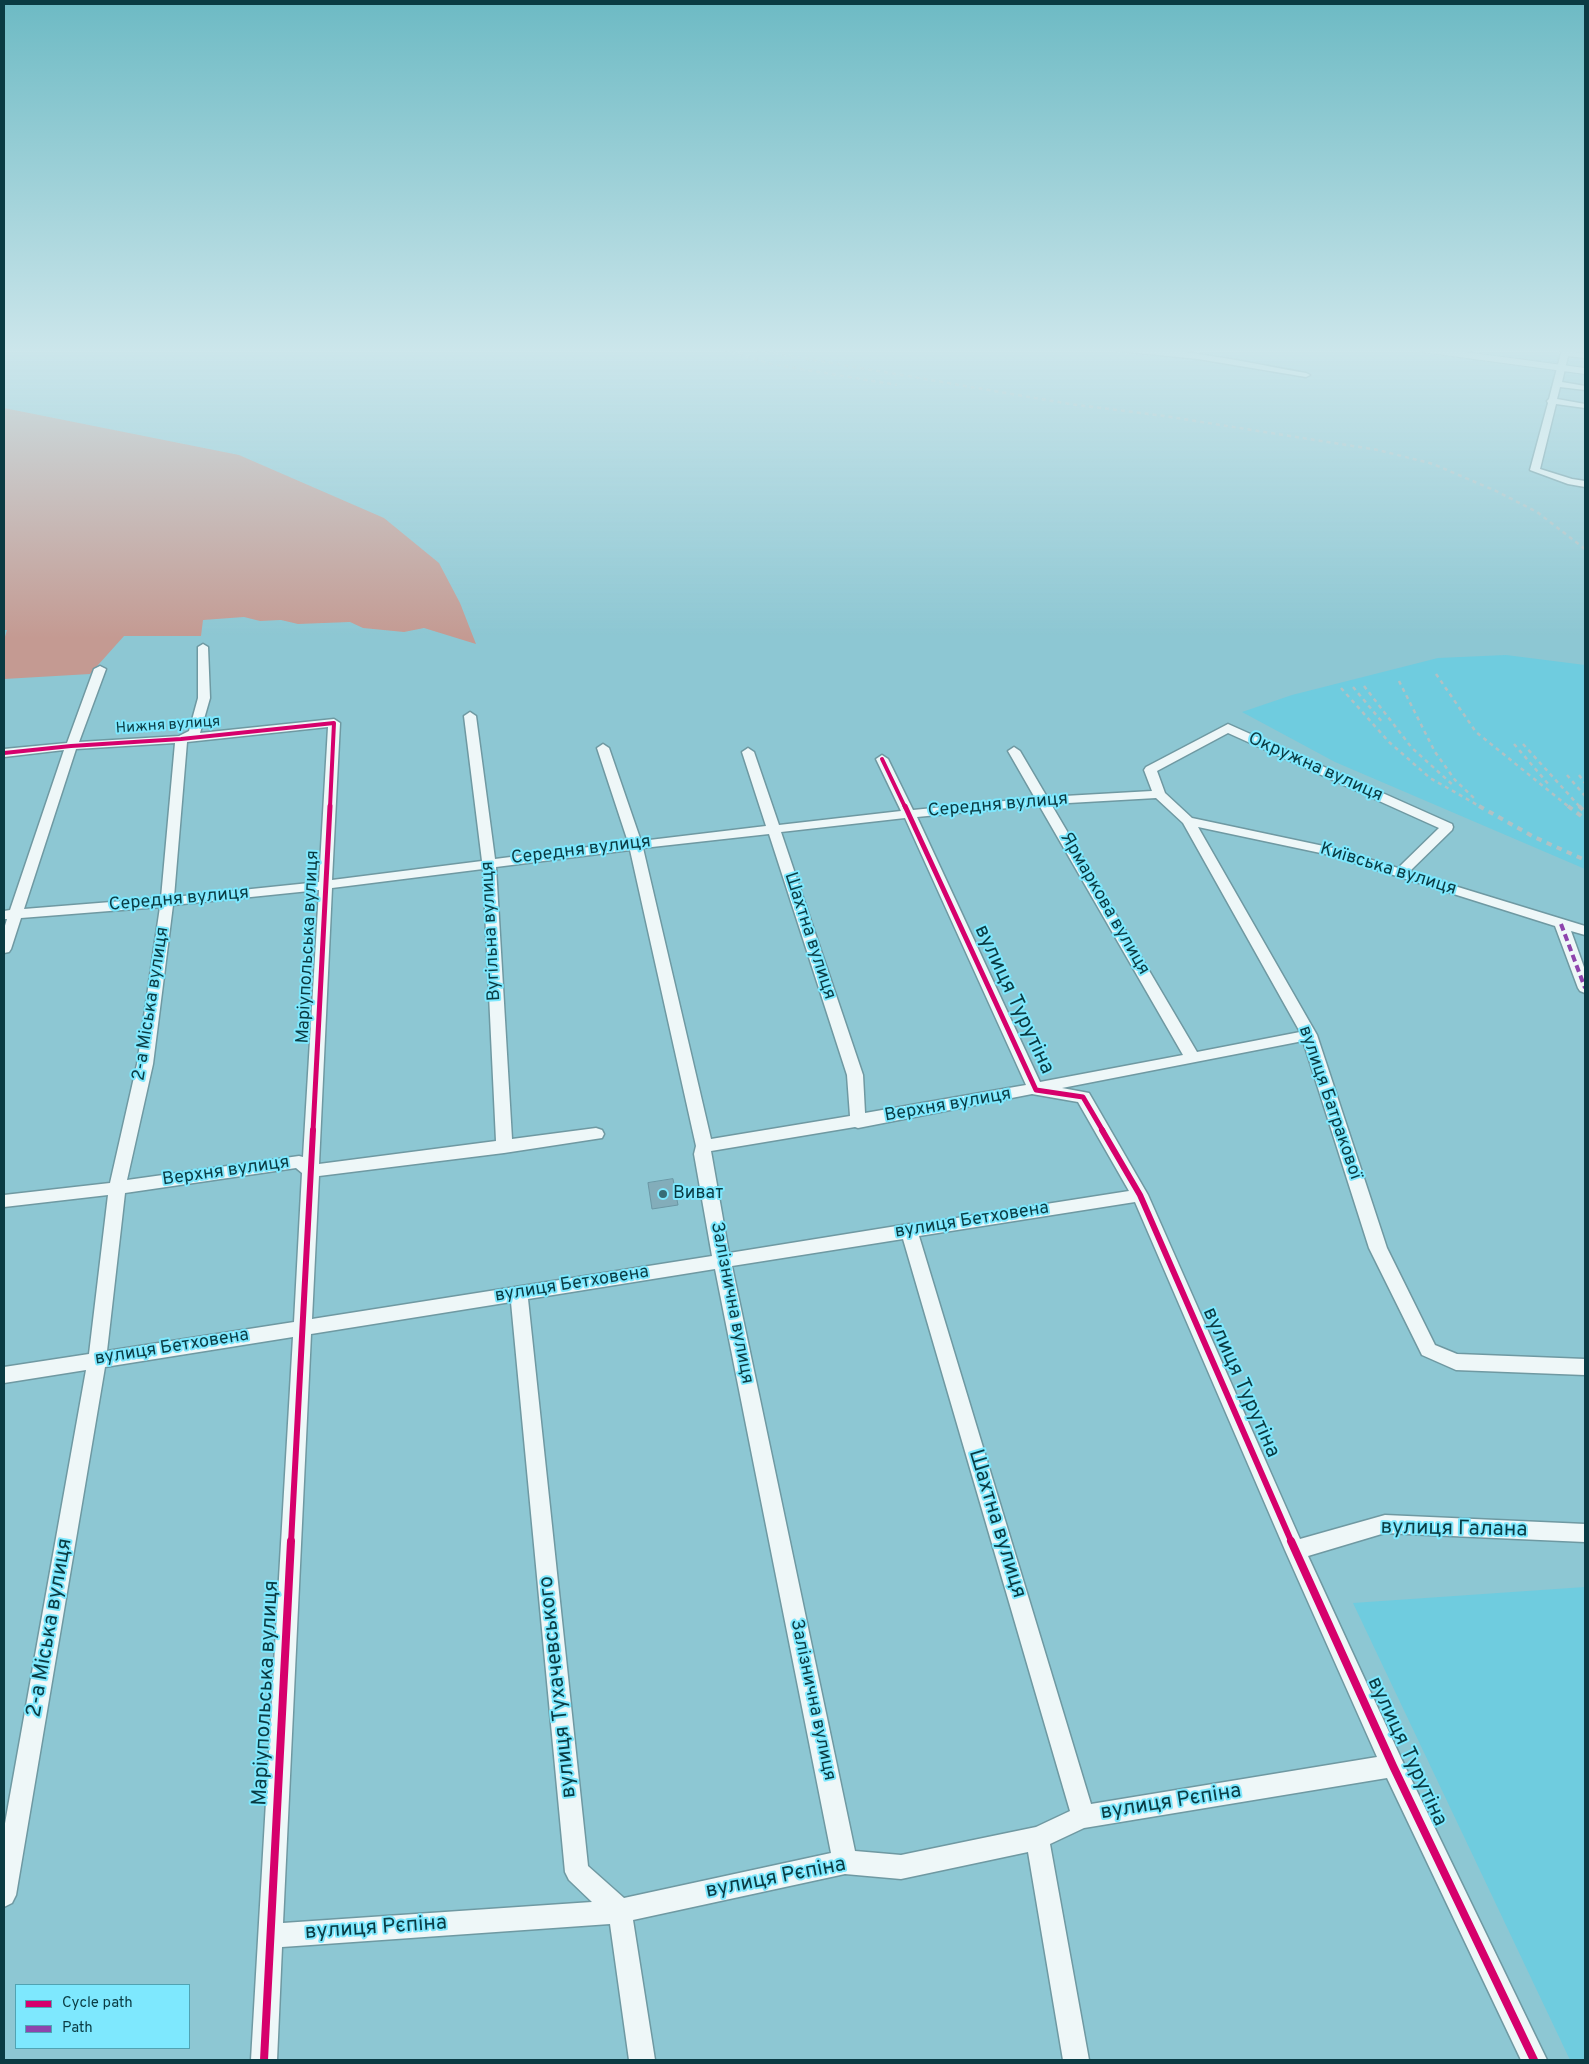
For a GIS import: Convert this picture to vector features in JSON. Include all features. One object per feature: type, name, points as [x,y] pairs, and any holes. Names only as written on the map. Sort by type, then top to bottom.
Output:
[{"type":"street","points":[[1541,445],[1535,470],[1571,482],[1585,484]]},
{"type":"street","points":[[182,739],[194,733],[204,698],[203,647]]},
{"type":"street","points":[[4,949],[9,914],[100,669]]},
{"type":"street","name":"Вугільна вулиця","points":[[470,716],[488,863],[504,1147]]},
{"type":"street","name":"Нижня вулиця","points":[[4,753],[71,746],[182,739],[334,724]]},
{"type":"street","name":"Маріупольська вулиця","points":[[264,2060],[334,724]]},
{"type":"street","name":"Окружна вулиця","points":[[1159,794],[1150,770],[1228,728],[1447,827],[1400,873]]},
{"type":"street","name":"2-а Міська вулиця","points":[[4,1895],[98,1360],[117,1188],[145,1064],[167,902],[182,739]]},
{"type":"street","name":"Залізнична вулиця","points":[[603,748],[636,845],[704,1146],[702,1154],[722,1262],[845,1862]]},
{"type":"street","name":"Ярмаркова вулиця","points":[[1014,751],[1045,801],[1193,1058]]},
{"type":"street","name":"Шахтна вулиця","points":[[748,752],[856,1075],[858,1122]]},
{"type":"street","name":"вулиця Турутіна","points":[[882,759],[1036,1090],[1083,1097],[1140,1195],[1295,1550],[1393,1766],[1534,2060]]},
{"type":"street","name":"Середня вулиця","points":[[9,914],[167,902],[326,885],[773,828],[1045,801],[1159,794]]},
{"type":"street","name":"вулиця Батракової","points":[[1159,794],[1188,821],[1309,1035],[1378,1248],[1428,1350],[1456,1362],[1585,1367]]},
{"type":"street","name":"Київська вулиця","points":[[1188,821],[1333,852],[1585,931]]},
{"type":"street","points":[[1561,924],[1585,988]]},
{"type":"street","name":"Верхня вулиця","points":[[704,1146],[858,1122],[1036,1090],[1309,1035]]},
{"type":"street","name":"Верхня вулиця","points":[[4,1201],[117,1188],[298,1162],[311,1171],[596,1134]]},
{"type":"street","name":"вулиця Бетховена","points":[[4,1375],[722,1262],[909,1230],[1140,1195]]},
{"type":"street","name":"Шахтна вулиця","points":[[909,1230],[1084,1817]]},
{"type":"street","name":"вулиця Тухачевського","points":[[519,1294],[577,1872],[620,1911]]},
{"type":"street","name":"вулиця Галана","points":[[1295,1550],[1385,1524],[1585,1533]]},
{"type":"street","name":"вулиця Рєпіна","points":[[270,1936],[545,1918],[620,1911],[845,1862],[901,1867],[1037,1838],[1084,1817],[1393,1766]]},
{"type":"street","points":[[1037,1838],[1076,2060]]},
{"type":"street","points":[[620,1911],[642,2060]]},
{"type":"shaded area","points":[[4,445],[191,445],[239,455],[384,518],[439,563],[460,603],[476,644],[424,628],[404,632],[363,628],[350,622],[298,624],[281,620],[260,621],[244,617],[203,620],[201,636],[124,636],[90,674],[4,679],[4,640],[7,630],[4,630]]},
{"type":"shaded area","points":[[1506,655],[1585,665],[1585,869],[1335,762],[1242,712],[1292,695],[1438,658]]},
{"type":"shaded area","points":[[1585,1587],[1585,2060],[1570,2060],[1353,1603]]},
{"type":"building","name":"Виват","points":[[673,1179],[678,1205],[652,1209],[648,1183]]},
{"type":"railway","points":[[1349,445],[1378,450],[1433,464],[1496,491],[1537,512],[1585,549]]},
{"type":"railway","points":[[1436,674],[1476,732],[1569,807]]},
{"type":"railway","points":[[1399,681],[1435,752],[1455,780],[1476,800]]},
{"type":"railway","points":[[1364,686],[1412,748],[1454,786]]},
{"type":"railway","points":[[1353,687],[1383,723]]},
{"type":"railway","points":[[1341,688],[1389,742],[1430,778],[1481,807]]},
{"type":"railway","points":[[1514,744],[1550,786]]},
{"type":"railway","points":[[1523,744],[1580,807]]},
{"type":"railway","points":[[1567,775],[1585,796]]},
{"type":"railway","points":[[1579,775],[1585,783]]},
{"type":"railway","points":[[1479,806],[1534,837],[1585,860]]},
{"type":"railway","points":[[1568,806],[1585,819]]},
{"type":"railway","points":[[1580,807],[1585,812]]},
{"type":"marked path","points":[[1561,924],[1585,988]]},
{"type":"cycle path","points":[[4,753],[71,746],[181,739],[334,723],[264,2060]]},
{"type":"cycle path","points":[[882,759],[1036,1090],[1083,1097],[1140,1195],[1295,1550],[1393,1766],[1534,2060]]},
{"type":"place","name":"Виват","points":[[663,1194]]}]
